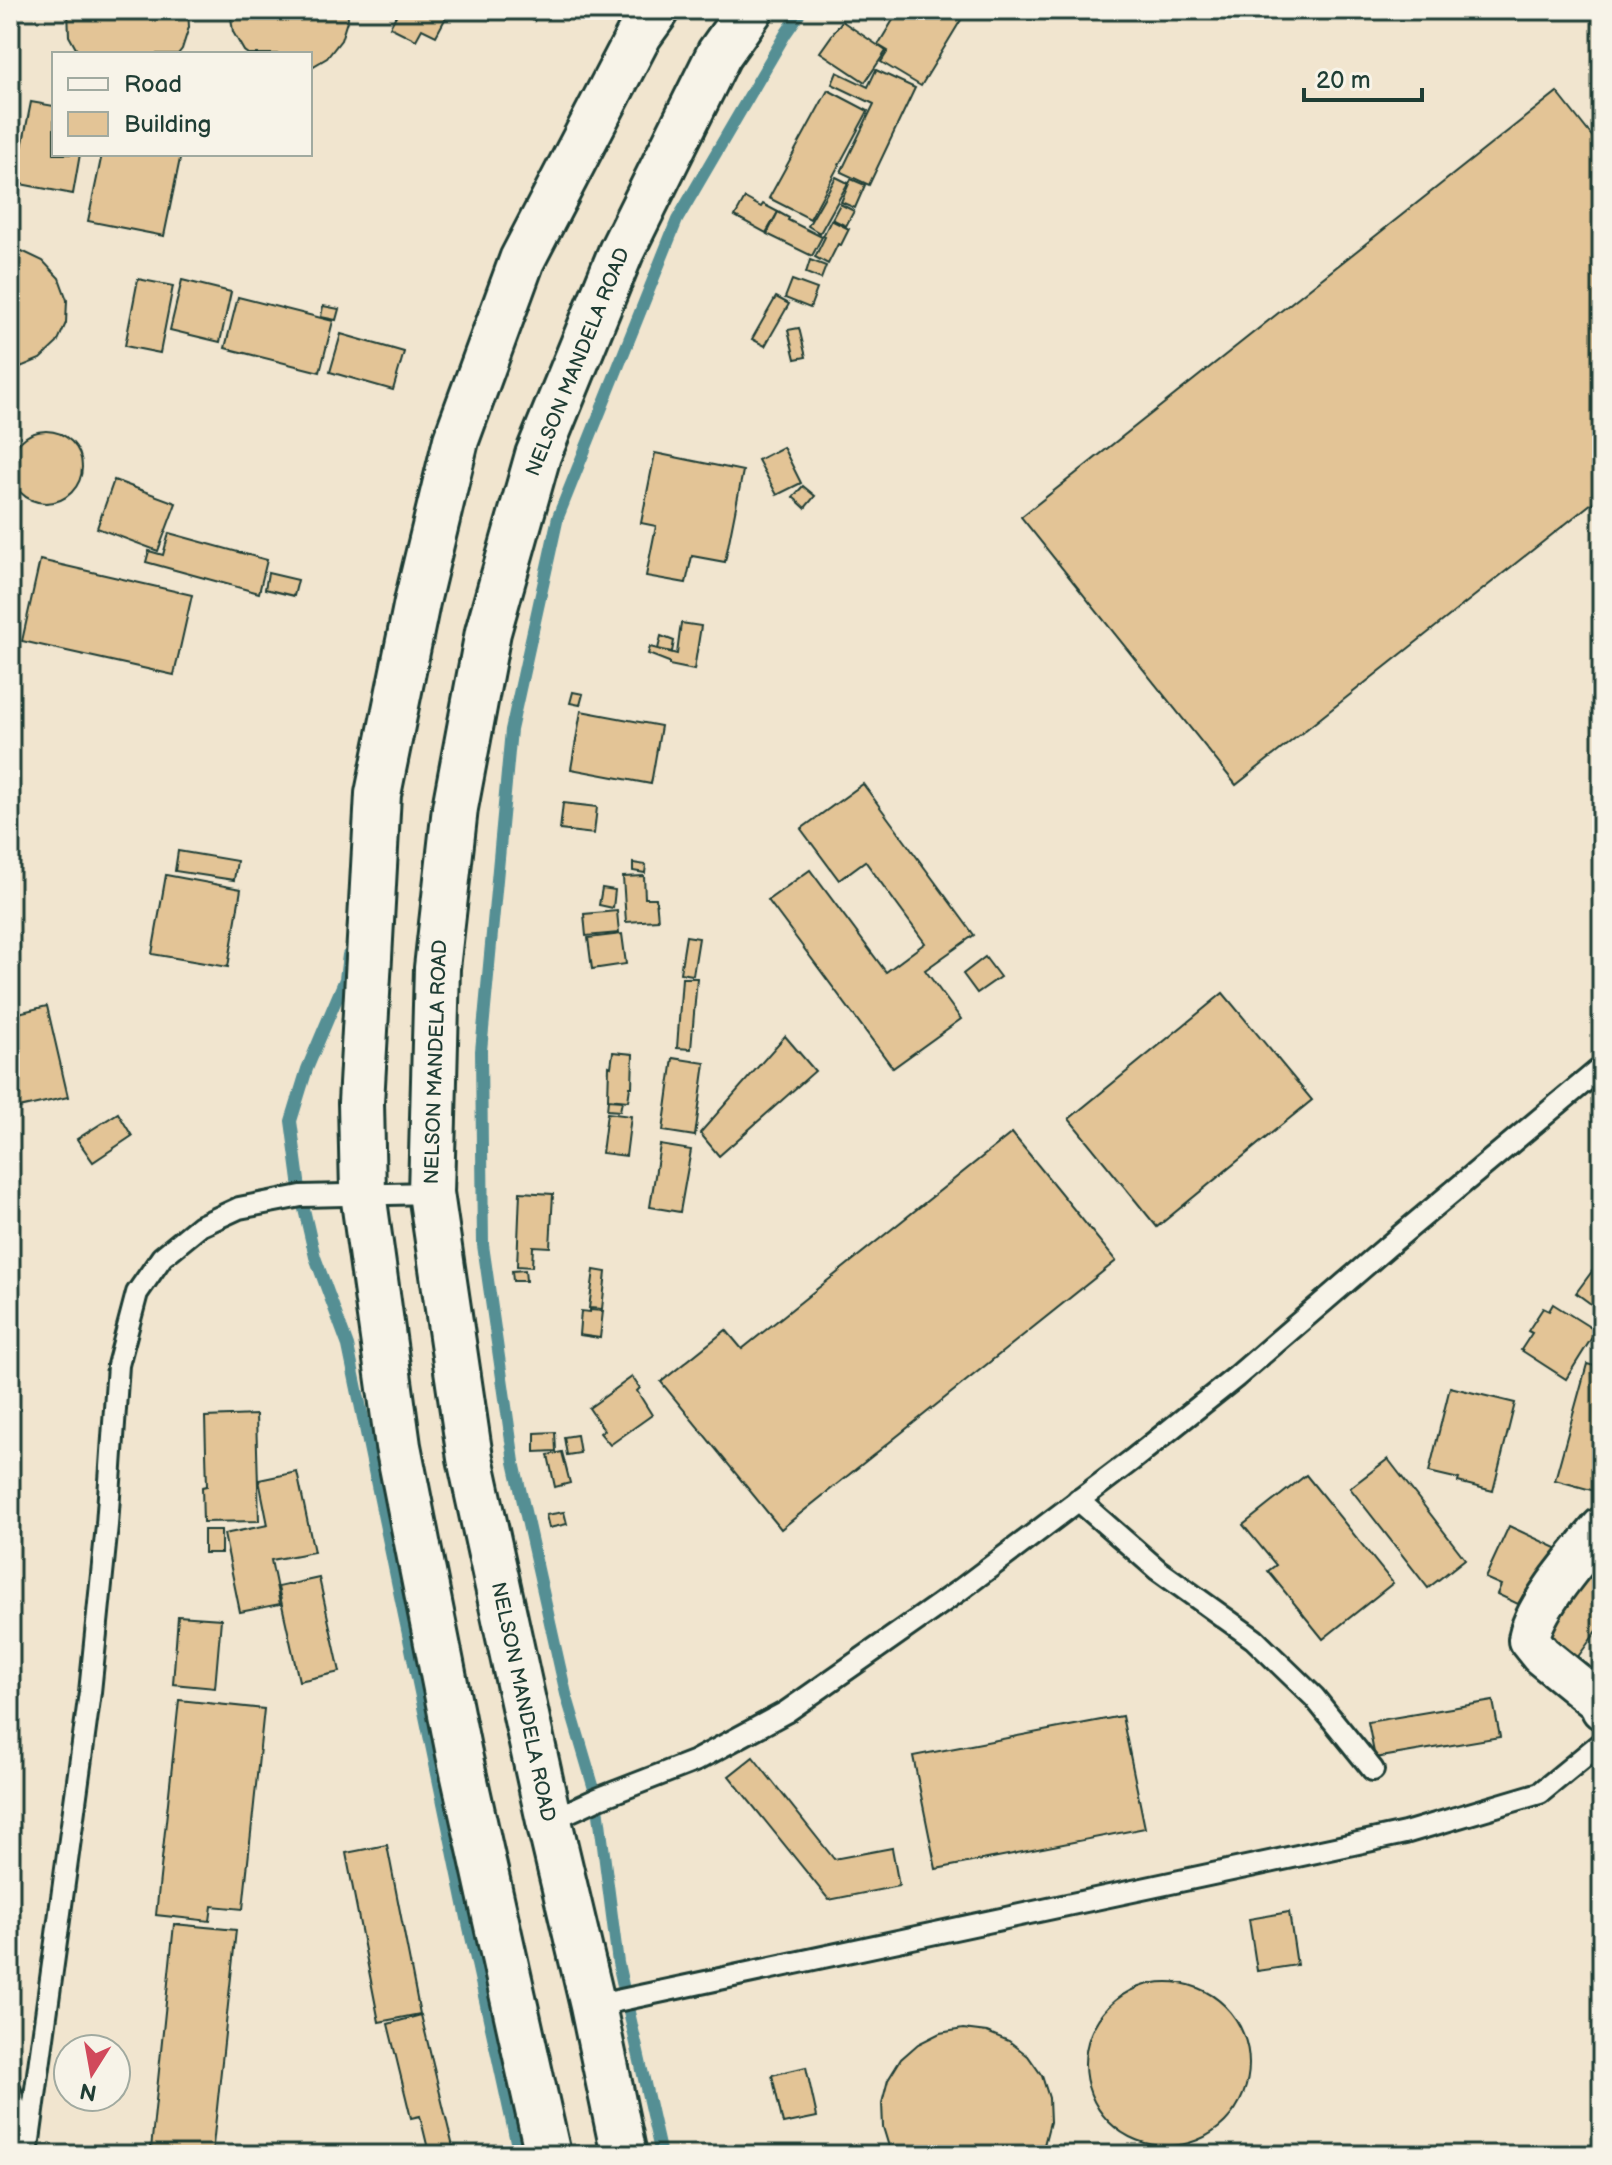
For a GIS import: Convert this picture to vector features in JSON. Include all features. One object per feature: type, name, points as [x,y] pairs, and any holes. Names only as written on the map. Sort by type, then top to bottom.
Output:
[{"type":"main road","points":[[548,2155],[459,1754],[398,1446],[363,1193],[361,1103],[378,794],[417,602],[456,440],[522,260],[639,35],[657,10]]},
{"type":"main road","name":"NELSON MANDELA ROAD","points":[[624,2155],[470,1458],[431,1193],[437,968],[455,808],[488,632],[538,455],[621,252],[719,54],[750,10]]},
{"type":"street","points":[[1602,1528],[1533,1621],[1529,1640],[1541,1655],[1600,1703],[1602,1709]]},
{"type":"lane","points":[[549,1821],[695,1761],[786,1712],[960,1590],[1236,1377],[1602,1067]]},
{"type":"lane","points":[[27,2150],[90,1692],[107,1525],[118,1365],[137,1293],[162,1257],[200,1226],[239,1208],[301,1196],[431,1193]]},
{"type":"lane","points":[[1078,1500],[1158,1570],[1254,1639],[1314,1697],[1373,1770]]},
{"type":"lane","points":[[593,2006],[1405,1833],[1540,1793],[1602,1742]]},
{"type":"lane","points":[[10,2091],[27,2150]]},
{"type":"building","points":[[68,10],[188,10],[189,27],[180,52],[78,52],[69,36]]},
{"type":"building","points":[[230,10],[347,10],[348,18],[341,40],[327,58],[312,67],[312,52],[245,52],[233,32]]},
{"type":"building","points":[[399,10],[450,10],[436,36],[422,29],[416,40],[390,27]]},
{"type":"building","points":[[515,10],[540,10],[534,21]]},
{"type":"building","points":[[899,10],[967,10],[921,86],[881,62],[888,51],[878,45]]},
{"type":"building","points":[[842,21],[886,51],[865,82],[820,52]]},
{"type":"building","points":[[876,70],[915,88],[869,185],[841,172],[874,104],[832,84],[837,72],[868,87]]},
{"type":"building","points":[[828,90],[868,111],[810,219],[769,198]]},
{"type":"building","points":[[1557,92],[1602,149],[1602,495],[1236,785],[1021,517]]},
{"type":"building","points":[[31,102],[52,106],[52,156],[80,156],[73,194],[15,183]]},
{"type":"building","points":[[102,156],[181,156],[164,236],[88,221]]},
{"type":"building","points":[[836,177],[848,183],[820,233],[808,226]]},
{"type":"building","points":[[851,179],[865,185],[855,208],[841,202]]},
{"type":"building","points":[[745,198],[778,212],[766,233],[735,216]]},
{"type":"building","points":[[840,204],[854,211],[846,226],[832,219]]},
{"type":"building","points":[[778,212],[822,237],[812,256],[767,234]]},
{"type":"building","points":[[831,220],[849,229],[828,264],[815,257]]},
{"type":"building","points":[[10,251],[22,251],[43,261],[59,278],[67,300],[66,323],[57,343],[40,359],[18,368],[10,367]]},
{"type":"building","points":[[810,260],[826,266],[821,279],[806,273]]},
{"type":"building","points":[[138,279],[173,286],[160,353],[125,346]]},
{"type":"building","points":[[182,280],[231,292],[220,342],[170,330]]},
{"type":"building","points":[[792,280],[817,289],[810,308],[785,298]]},
{"type":"building","points":[[238,297],[333,321],[320,372],[225,348]]},
{"type":"building","points":[[776,297],[789,304],[765,346],[752,339]]},
{"type":"building","points":[[323,306],[339,309],[336,320],[321,317]]},
{"type":"building","points":[[799,328],[806,357],[795,359],[788,330]]},
{"type":"building","points":[[341,334],[404,352],[393,390],[330,372]]},
{"type":"building","points":[[46,431],[66,437],[76,447],[82,467],[76,487],[66,497],[46,503],[26,497],[16,487],[10,467],[16,447],[26,437]]},
{"type":"building","points":[[783,447],[801,483],[777,495],[758,460]]},
{"type":"building","points":[[655,453],[743,471],[725,562],[692,556],[686,583],[646,576],[656,526],[641,523]]},
{"type":"building","points":[[114,480],[176,503],[158,551],[97,528]]},
{"type":"building","points":[[803,486],[815,496],[805,508],[793,497]]},
{"type":"building","points":[[169,533],[267,560],[259,593],[146,562],[149,551],[163,555]]},
{"type":"building","points":[[40,560],[192,595],[174,675],[22,641]]},
{"type":"building","points":[[268,573],[298,580],[294,596],[265,589]]},
{"type":"building","points":[[681,623],[701,626],[694,670],[669,665],[669,662],[648,654],[650,647],[677,654]]},
{"type":"building","points":[[661,636],[674,641],[672,652],[658,649]]},
{"type":"building","points":[[573,692],[583,694],[580,705],[570,703]]},
{"type":"building","points":[[581,711],[661,726],[651,784],[571,769]]},
{"type":"building","points":[[863,784],[974,935],[925,970],[961,1019],[893,1068],[768,900],[810,870],[886,972],[925,943],[865,861],[839,880],[801,829]]},
{"type":"building","points":[[563,803],[597,807],[594,834],[560,830]]},
{"type":"building","points":[[178,851],[237,861],[234,880],[175,871]]},
{"type":"building","points":[[633,863],[646,865],[645,873],[633,871]]},
{"type":"building","points":[[166,875],[241,889],[228,967],[152,954]]},
{"type":"building","points":[[644,876],[645,898],[656,898],[658,920],[626,922],[623,877]]},
{"type":"building","points":[[602,888],[615,890],[613,908],[599,905]]},
{"type":"building","points":[[617,911],[619,933],[586,936],[584,914]]},
{"type":"building","points":[[622,934],[626,964],[592,969],[588,938]]},
{"type":"building","points":[[686,936],[699,938],[693,975],[680,973]]},
{"type":"building","points":[[985,957],[1000,977],[977,993],[963,974]]},
{"type":"building","points":[[682,978],[697,978],[691,1049],[677,1048]]},
{"type":"building","points":[[1223,993],[1312,1100],[1157,1227],[1069,1119]]},
{"type":"building","points":[[47,1006],[68,1097],[10,1110],[10,1015]]},
{"type":"building","points":[[785,1036],[815,1071],[719,1156],[700,1133]]},
{"type":"building","points":[[613,1052],[633,1054],[632,1087],[628,1101],[608,1099],[609,1066]]},
{"type":"building","points":[[673,1058],[705,1063],[695,1136],[663,1131]]},
{"type":"building","points":[[608,1100],[622,1101],[620,1111],[607,1110]]},
{"type":"building","points":[[118,1113],[132,1136],[93,1162],[77,1139]]},
{"type":"building","points":[[607,1113],[631,1116],[626,1156],[602,1153]]},
{"type":"building","points":[[1012,1133],[1116,1261],[781,1529],[661,1382],[726,1330],[742,1349]]},
{"type":"building","points":[[660,1145],[691,1150],[680,1212],[650,1207]]},
{"type":"building","points":[[520,1192],[553,1194],[550,1247],[533,1246],[532,1267],[517,1266]]},
{"type":"building","points":[[1596,1266],[1602,1271],[1602,1312],[1576,1293]]},
{"type":"building","points":[[525,1270],[526,1281],[513,1281],[512,1271]]},
{"type":"building","points":[[594,1270],[606,1272],[602,1309],[589,1308]]},
{"type":"building","points":[[1553,1304],[1596,1331],[1566,1379],[1521,1350],[1532,1333],[1528,1331],[1543,1308],[1549,1311]]},
{"type":"building","points":[[581,1311],[603,1311],[600,1338],[579,1335]]},
{"type":"building","points":[[1587,1364],[1602,1368],[1602,1493],[1555,1480]]},
{"type":"building","points":[[632,1377],[652,1415],[610,1445],[600,1433],[604,1430],[589,1408]]},
{"type":"building","points":[[1450,1387],[1515,1403],[1493,1491],[1429,1472]]},
{"type":"building","points":[[256,1415],[259,1521],[203,1522],[202,1487],[207,1486],[205,1417]]},
{"type":"building","points":[[555,1432],[556,1451],[535,1452],[535,1433]]},
{"type":"building","points":[[577,1435],[580,1453],[567,1455],[564,1437]]},
{"type":"building","points":[[562,1452],[570,1483],[555,1487],[548,1455]]},
{"type":"building","points":[[1388,1459],[1465,1559],[1428,1588],[1350,1488]]},
{"type":"building","points":[[297,1472],[314,1552],[271,1560],[280,1604],[240,1612],[224,1534],[268,1525],[259,1480]]},
{"type":"building","points":[[1306,1475],[1393,1583],[1323,1639],[1268,1571],[1276,1565],[1243,1525]]},
{"type":"building","points":[[564,1512],[567,1524],[549,1528],[546,1515]]},
{"type":"building","points":[[1509,1526],[1567,1553],[1543,1605],[1523,1595],[1518,1604],[1497,1594],[1501,1585],[1485,1578]]},
{"type":"building","points":[[204,1530],[221,1530],[221,1553],[204,1553]]},
{"type":"building","points":[[1580,1564],[1602,1579],[1602,1624],[1577,1658],[1535,1629]]},
{"type":"building","points":[[319,1578],[340,1672],[299,1681],[278,1587]]},
{"type":"building","points":[[178,1616],[221,1619],[215,1688],[173,1684]]},
{"type":"building","points":[[179,1700],[264,1709],[243,1909],[212,1906],[210,1921],[156,1915]]},
{"type":"building","points":[[1493,1701],[1500,1737],[1375,1758],[1368,1722]]},
{"type":"building","points":[[1122,1716],[1145,1828],[936,1869],[913,1756]]},
{"type":"building","points":[[753,1757],[834,1859],[892,1848],[899,1886],[829,1900],[729,1776]]},
{"type":"building","points":[[387,1845],[420,2014],[379,2022],[346,1853]]},
{"type":"building","points":[[1289,1912],[1297,1965],[1257,1971],[1249,1919]]},
{"type":"building","points":[[174,1924],[236,1930],[212,2155],[151,2149]]},
{"type":"building","points":[[1167,1982],[1198,1988],[1225,2006],[1243,2033],[1249,2064],[1243,2095],[1225,2122],[1198,2140],[1167,2146],[1136,2140],[1109,2122],[1091,2095],[1085,2064],[1091,2033],[1109,2006],[1136,1988]]},
{"type":"building","points":[[421,2015],[453,2147],[429,2153],[420,2116],[411,2118],[388,2024]]},
{"type":"building","points":[[963,2029],[987,2032],[1009,2041],[1028,2056],[1042,2076],[1049,2098],[1050,2122],[1038,2155],[894,2155],[890,2150],[883,2127],[882,2103],[888,2080],[901,2059],[918,2044],[940,2033]]},
{"type":"building","points":[[806,2067],[817,2117],[783,2124],[772,2075]]},
{"type":"waterway","points":[[661,2155],[618,1963],[597,1799],[566,1694],[514,1462],[483,1245],[481,1051],[511,730],[558,517],[677,220],[802,10]]},
{"type":"waterway","points":[[348,955],[345,979],[307,1069],[291,1121],[301,1196],[315,1257],[348,1346],[519,2155]]}]
